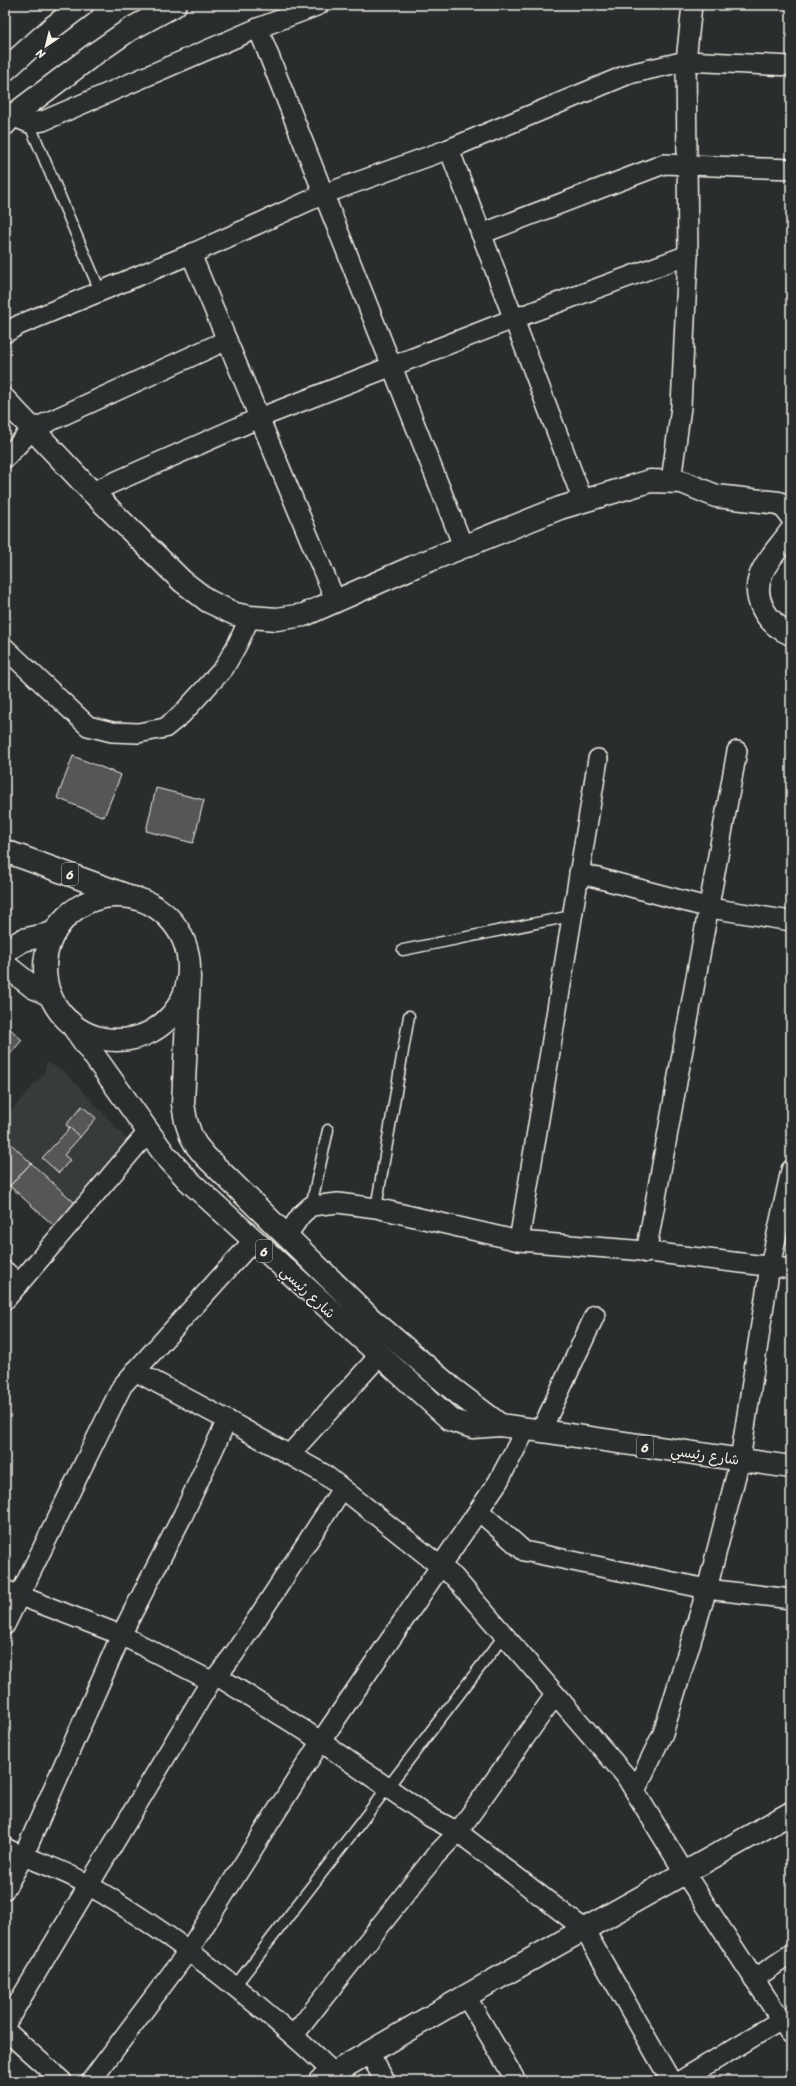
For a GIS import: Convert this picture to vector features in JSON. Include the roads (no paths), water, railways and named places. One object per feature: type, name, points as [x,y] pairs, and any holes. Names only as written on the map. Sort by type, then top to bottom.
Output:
[{"type":"main road","points":[[5,70],[53,27],[82,5]]},
{"type":"main road","points":[[13,118],[123,34],[175,5]]},
{"type":"main road","points":[[5,400],[92,492],[195,592],[221,608],[250,617],[278,619],[304,615],[463,546],[560,508],[650,482],[671,481],[692,485],[716,496],[779,503],[791,516]]},
{"type":"main road","points":[[791,531],[763,571],[758,588],[764,613],[777,627],[791,634]]},
{"type":"main road","name":"شارع رئيسي","points":[[5,851],[134,898],[158,909],[176,927],[182,936],[188,956],[188,1014],[183,1089],[186,1121],[196,1145],[205,1156],[286,1237],[370,1318],[454,1390],[500,1425]]},
{"type":"main road","name":"شارع رئيسي","points":[[134,898],[113,896],[92,900],[83,904],[66,917],[54,934],[48,948],[45,974],[50,994],[58,1008],[70,1022],[165,1155],[188,1180],[379,1356],[451,1420],[473,1427],[500,1425],[791,1467]]},
{"type":"main road","points":[[5,951],[23,940],[54,934]]},
{"type":"main road","points":[[5,965],[33,987],[50,994]]},
{"type":"main road","name":"شارع رئيسي","points":[[70,1022],[87,1033],[107,1039],[128,1039],[148,1033],[165,1022],[178,1006],[189,977]]},
{"type":"main road","points":[[327,2077],[466,1996],[791,1813]]},
{"type":"street","points":[[13,118],[43,121],[258,28],[319,5]]},
{"type":"street","points":[[671,481],[681,407],[688,255],[686,61],[692,5]]},
{"type":"street","points":[[258,28],[463,546]]},
{"type":"street","points":[[5,333],[18,325],[191,254],[324,194],[448,149],[629,74],[686,61],[791,66]]},
{"type":"street","points":[[448,149],[583,501]]},
{"type":"street","points":[[481,234],[664,164],[791,169]]},
{"type":"street","points":[[191,254],[336,602]]},
{"type":"street","points":[[92,492],[260,418],[513,318],[688,255]]},
{"type":"street","points":[[5,458],[33,429],[227,340]]},
{"type":"street","points":[[5,648],[88,726],[112,732],[138,733],[165,728],[181,716],[224,668],[250,617]]},
{"type":"street","points":[[646,1253],[710,908],[737,751]]},
{"type":"street","points":[[519,1241],[571,916],[598,759]]},
{"type":"street","points":[[579,873],[710,908],[791,921]]},
{"type":"street","points":[[5,1300],[148,1132]]},
{"type":"street","points":[[634,1791],[663,1733],[707,1589],[740,1460],[770,1266],[791,1170]]},
{"type":"street","points":[[286,1237],[301,1215],[311,1206],[338,1203],[376,1208],[519,1241],[633,1250],[646,1253],[791,1269]]},
{"type":"street","points":[[5,1625],[12,1593],[122,1386],[253,1241]]},
{"type":"street","points":[[5,1271],[19,1284]]},
{"type":"street","points":[[92,2081],[189,1950],[321,1741],[533,1430],[595,1316]]},
{"type":"street","points":[[289,1454],[379,1356]]},
{"type":"street","points":[[135,1371],[324,1474],[454,1578],[624,1774],[684,1872],[786,2027],[680,2081]]},
{"type":"street","points":[[5,1889],[23,1857],[121,1635],[183,1515],[227,1420]]},
{"type":"street","points":[[5,2025],[214,1678],[234,1654],[342,1488]]},
{"type":"street","points":[[479,1511],[524,1551],[707,1589],[791,1599]]},
{"type":"street","points":[[12,1593],[121,1635],[214,1678],[321,1741],[430,1817],[458,1832],[584,1929],[671,2081]]},
{"type":"street","points":[[294,2035],[435,1856],[458,1832],[555,1695]]},
{"type":"street","points":[[5,1848],[82,1881],[189,1950],[294,2035],[327,2077]]},
{"type":"street","points":[[754,1979],[791,1954]]},
{"type":"street","points":[[466,1996],[516,2081]]},
{"type":"street","points":[[5,2030],[62,2081]]},
{"type":"street","points":[[369,2052],[385,2081]]},
{"type":"lane","points":[[13,118],[100,291]]},
{"type":"lane","points":[[403,950],[571,916]]},
{"type":"lane","points":[[376,1208],[409,1016]]},
{"type":"lane","points":[[311,1206],[328,1130]]},
{"type":"lane","points":[[234,1986],[504,1636]]}]
